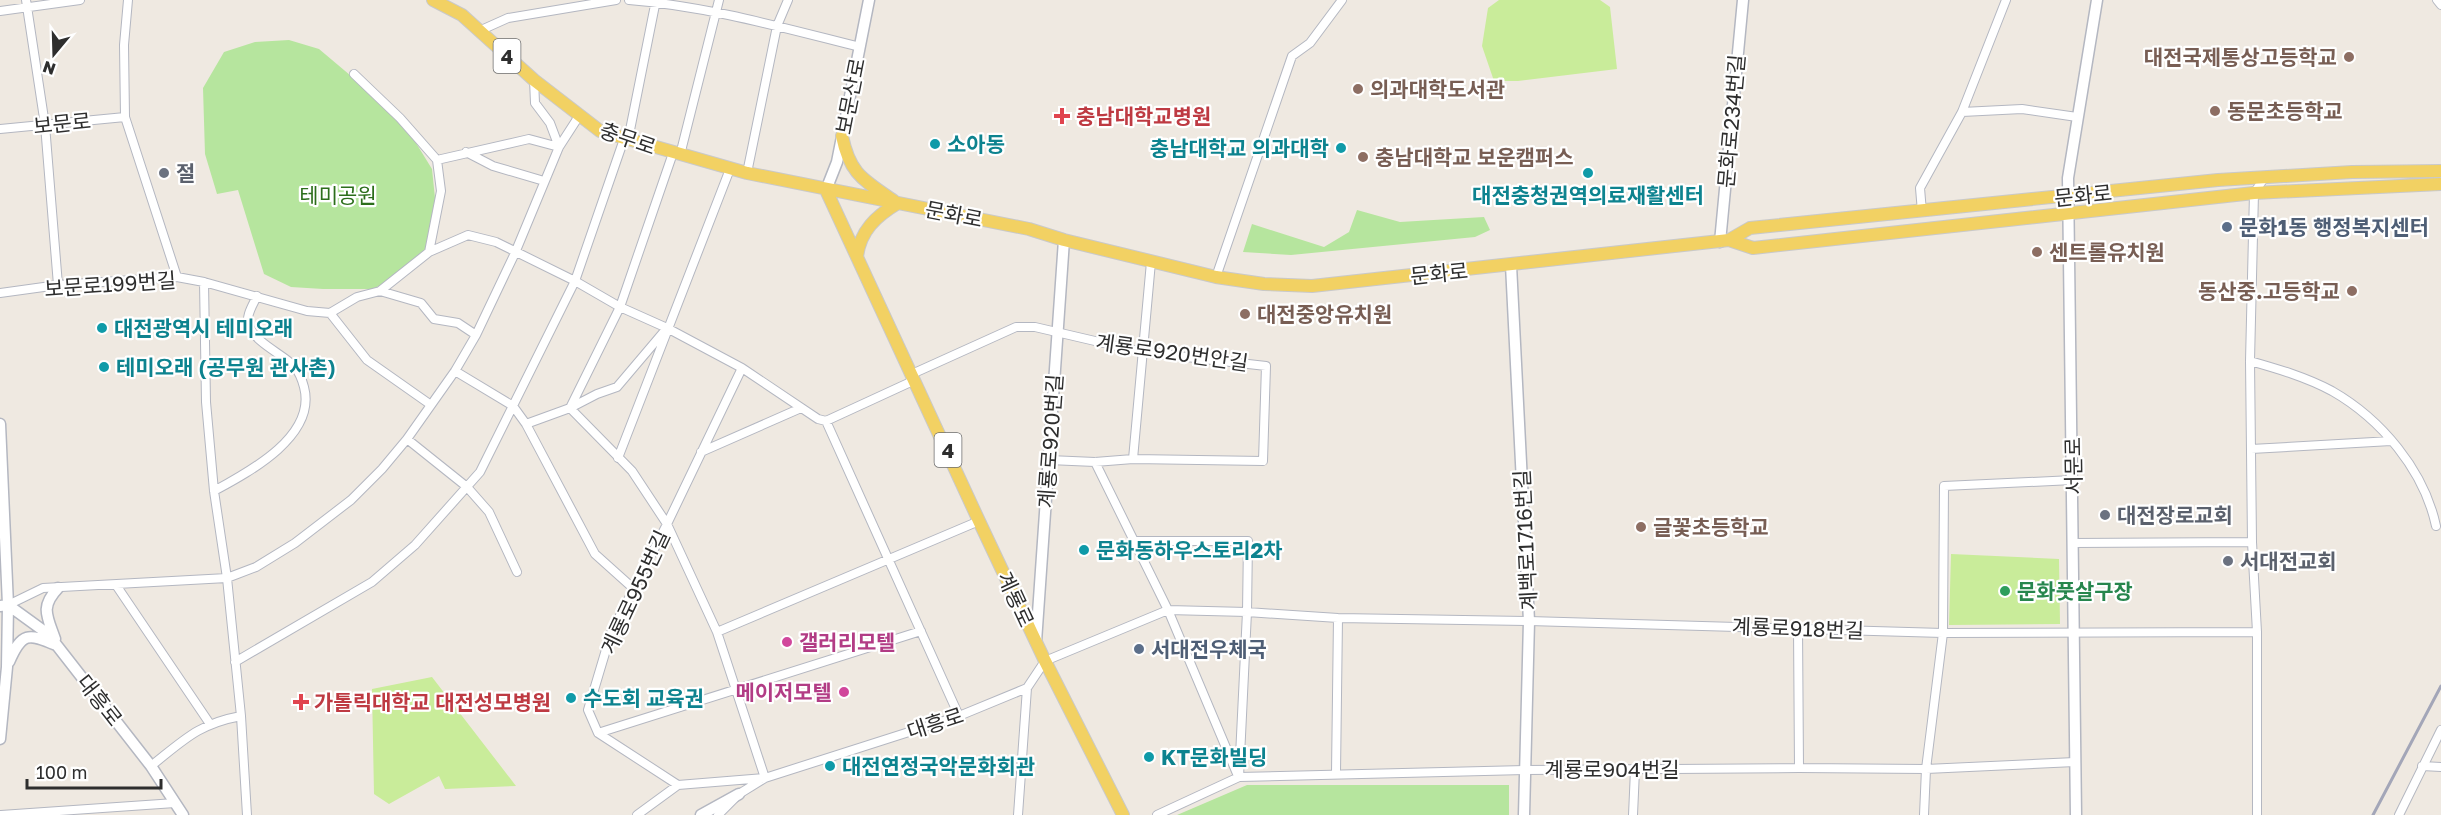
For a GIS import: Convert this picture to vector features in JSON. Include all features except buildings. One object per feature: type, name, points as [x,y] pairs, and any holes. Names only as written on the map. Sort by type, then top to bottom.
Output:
[{"type":"main road","name":"충무로","points":[[434,0],[462,15],[534,80],[600,131],[730,169],[826,190]]},
{"type":"main road","name":"보문산로","points":[[826,190],[837,162],[869,0]]},
{"type":"main road","name":"문화로234번길","points":[[1725,241],[1743,0]]},
{"type":"main road","name":"서문로","points":[[2076,815],[2073,480],[2067,213],[2077,117],[2097,0]]},
{"type":"main road","points":[[842,136],[846,157],[855,172],[898,203],[871,223],[858,246],[857,258]]},
{"type":"main road","name":"문화로","points":[[1725,241],[1750,228],[2068,196],[2265,177],[2441,171]]},
{"type":"main road","name":"문화로","points":[[826,190],[1029,229],[1064,240],[1216,277],[1264,284],[1312,286],[1725,241],[1754,248],[2254,193],[2441,184]]},
{"type":"main road","name":"계룡로","points":[[826,190],[1045,661],[1123,815]]},
{"type":"main road","name":"계룡로920번길","points":[[1036,642],[1064,240]]},
{"type":"main road","name":"계백로1716번길","points":[[1511,265],[1529,621],[1524,815]]},
{"type":"main road","points":[[0,424],[7,667]]},
{"type":"main road","points":[[57,645],[46,610],[48,599],[58,588]]},
{"type":"main road","name":"대흥로","points":[[4,606],[48,634],[151,766],[183,815]]},
{"type":"main road","points":[[0,739],[3,680],[17,644],[21,640],[36,637],[57,645]]},
{"type":"main road","points":[[0,654],[7,667]]},
{"type":"main road","points":[[701,815],[739,794]]},
{"type":"street","points":[[0,11],[26,3],[80,0]]},
{"type":"street","points":[[128,0],[124,45],[125,117],[177,277]]},
{"type":"street","points":[[479,31],[507,18],[616,0]]},
{"type":"street","points":[[629,0],[655,1],[777,26],[860,47]]},
{"type":"street","points":[[570,408],[620,307],[677,154],[718,0]]},
{"type":"street","points":[[747,173],[777,26],[788,0]]},
{"type":"street","points":[[1216,277],[1292,56],[1310,43],[1342,0]]},
{"type":"street","points":[[1922,212],[1920,188],[1962,112],[2006,0]]},
{"type":"street","points":[[2437,0],[2441,5]]},
{"type":"street","points":[[235,663],[372,582],[415,545],[480,472],[575,281],[626,140],[655,1]]},
{"type":"street","points":[[26,3],[45,125],[58,285]]},
{"type":"street","points":[[354,74],[381,99],[437,160],[441,191],[429,252]]},
{"type":"street","points":[[534,80],[535,103],[550,123],[559,147]]},
{"type":"street","points":[[1962,112],[2022,109],[2077,117]]},
{"type":"street","points":[[4,606],[43,588],[227,578],[256,567],[295,543],[351,500],[382,469],[407,439],[455,371],[476,335],[515,253],[559,147],[579,116]]},
{"type":"street","name":"보문로","points":[[0,129],[125,117]]},
{"type":"street","points":[[437,160],[529,139],[559,147]]},
{"type":"street","points":[[466,152],[493,166],[544,181]]},
{"type":"street","points":[[618,458],[730,169]]},
{"type":"street","points":[[2257,815],[2257,632],[2252,542],[2250,361],[2254,193],[2265,177]]},
{"type":"street","points":[[431,405],[367,360],[330,313],[357,297],[380,291],[429,252],[468,235],[496,242],[575,281],[620,307],[667,328],[742,368],[818,419],[826,421],[913,377]]},
{"type":"street","points":[[1133,459],[1151,262]]},
{"type":"street","name":"보문로199번길","points":[[0,293],[58,285],[177,277],[204,282],[308,311],[330,313]]},
{"type":"street","points":[[204,282],[206,402],[214,491],[227,578],[241,716],[247,815]]},
{"type":"street","points":[[380,291],[421,303],[434,319],[458,323],[476,335]]},
{"type":"street","points":[[214,491],[244,475],[288,439],[297,429],[306,405],[301,378],[294,366],[260,340],[249,327],[247,318],[257,296]]},
{"type":"street","name":"계룡로920번안길","points":[[913,377],[1016,327],[1035,327],[1142,352],[1266,366],[1263,461],[1049,460]]},
{"type":"street","points":[[526,424],[617,387],[667,328]]},
{"type":"street","points":[[2250,361],[2295,374],[2332,391],[2365,413],[2415,472],[2431,503],[2436,526]]},
{"type":"street","name":"계룡로955번길","points":[[598,733],[588,710],[611,633],[667,524],[742,368]]},
{"type":"street","points":[[455,371],[513,406],[526,424],[594,554],[634,589]]},
{"type":"street","points":[[570,408],[632,471],[667,524],[717,632],[765,778],[678,785],[637,815]]},
{"type":"street","points":[[701,452],[801,408]]},
{"type":"street","points":[[826,421],[959,716]]},
{"type":"street","points":[[407,439],[467,487],[489,512],[517,572]]},
{"type":"street","points":[[2251,448],[2391,441]]},
{"type":"street","points":[[1095,462],[1168,610],[1239,777]]},
{"type":"street","points":[[1924,815],[1926,769],[1943,633],[1944,486],[2073,480]]},
{"type":"street","points":[[717,632],[979,521]]},
{"type":"street","points":[[1133,541],[1248,541],[1239,777]]},
{"type":"street","points":[[2073,543],[2252,542]]},
{"type":"street","points":[[116,585],[210,724]]},
{"type":"street","name":"계룡로918번길","points":[[1045,661],[1168,610],[1338,618],[1798,627],[1943,633],[2257,632]]},
{"type":"street","points":[[1336,773],[1338,618]]},
{"type":"street","points":[[1798,627],[1799,768]]},
{"type":"street","points":[[598,733],[921,631]]},
{"type":"street","points":[[1018,815],[1027,688],[1045,661]]},
{"type":"street","name":"대흥로","points":[[718,815],[739,794],[765,778],[959,716],[1027,688]]},
{"type":"street","points":[[151,766],[195,731],[210,724],[241,716]]},
{"type":"street","points":[[2399,815],[2441,730]]},
{"type":"street","points":[[598,733],[678,785]]},
{"type":"street","name":"계룡로904번길","points":[[1156,815],[1239,777],[1525,770],[1926,769],[2075,762]]},
{"type":"street","points":[[2422,766],[2441,767]]},
{"type":"street","points":[[1633,815],[1635,770]]},
{"type":"street","points":[[2,815],[175,802]]},
{"type":"green space","points":[[1499,0],[1600,0],[1610,7],[1617,69],[1518,81],[1494,81],[1482,46],[1488,8]]},
{"type":"green space","name":"테미공원","points":[[289,40],[319,49],[376,97],[408,130],[432,169],[435,198],[426,248],[403,276],[372,289],[291,287],[264,274],[238,190],[217,194],[205,154],[203,88],[224,52],[255,42]]},
{"type":"green space","points":[[1357,210],[1400,222],[1484,217],[1490,230],[1475,237],[1291,255],[1243,252],[1252,224],[1324,247],[1349,232]]},
{"type":"green space","name":"문화풋살구장","points":[[1951,554],[2059,559],[2060,624],[1949,625]]},
{"type":"green space","points":[[432,677],[516,786],[445,789],[439,776],[389,804],[374,794],[372,689]]},
{"type":"green space","points":[[1247,785],[1509,785],[1509,815],[1177,815]]},
{"type":"railway","points":[[2373,815],[2441,686]]},
{"type":"place","name":"대전국제통상고등학교","points":[[2349,57]]},
{"type":"place","name":"의과대학도서관","points":[[1358,89]]},
{"type":"place","name":"동문초등학교","points":[[2215,111]]},
{"type":"place","name":"충남대학교병원","points":[[1062,116]]},
{"type":"place","name":"소아동","points":[[935,144]]},
{"type":"place","name":"충남대학교 의과대학","points":[[1341,148]]},
{"type":"place","name":"충남대학교 보운캠퍼스","points":[[1363,157]]},
{"type":"place","name":"절","points":[[164,173]]},
{"type":"place","name":"대전충청권역의료재활센터","points":[[1588,173]]},
{"type":"place","name":"문화1동 행정복지센터","points":[[2227,227]]},
{"type":"place","name":"센트롤유치원","points":[[2037,252]]},
{"type":"place","name":"동산중.고등학교","points":[[2352,291]]},
{"type":"place","name":"대전중앙유치원","points":[[1245,314]]},
{"type":"place","name":"대전광역시 테미오래","points":[[102,328]]},
{"type":"place","name":"테미오래 (공무원 관사촌)","points":[[104,367]]},
{"type":"place","name":"대전장로교회","points":[[2105,515]]},
{"type":"place","name":"글꽃초등학교","points":[[1641,527]]},
{"type":"place","name":"문화동하우스토리2차","points":[[1084,550]]},
{"type":"place","name":"서대전교회","points":[[2228,561]]},
{"type":"place","name":"문화풋살구장","points":[[2005,591]]},
{"type":"place","name":"갤러리모텔","points":[[787,642]]},
{"type":"place","name":"서대전우체국","points":[[1139,649]]},
{"type":"place","name":"메이저모텔","points":[[844,692]]},
{"type":"place","name":"수도회 교육권","points":[[571,698]]},
{"type":"place","name":"가톨릭대학교 대전성모병원","points":[[301,702]]},
{"type":"place","name":"KT문화빌딩","points":[[1149,757]]},
{"type":"place","name":"대전연정국악문화회관","points":[[830,766]]}]
